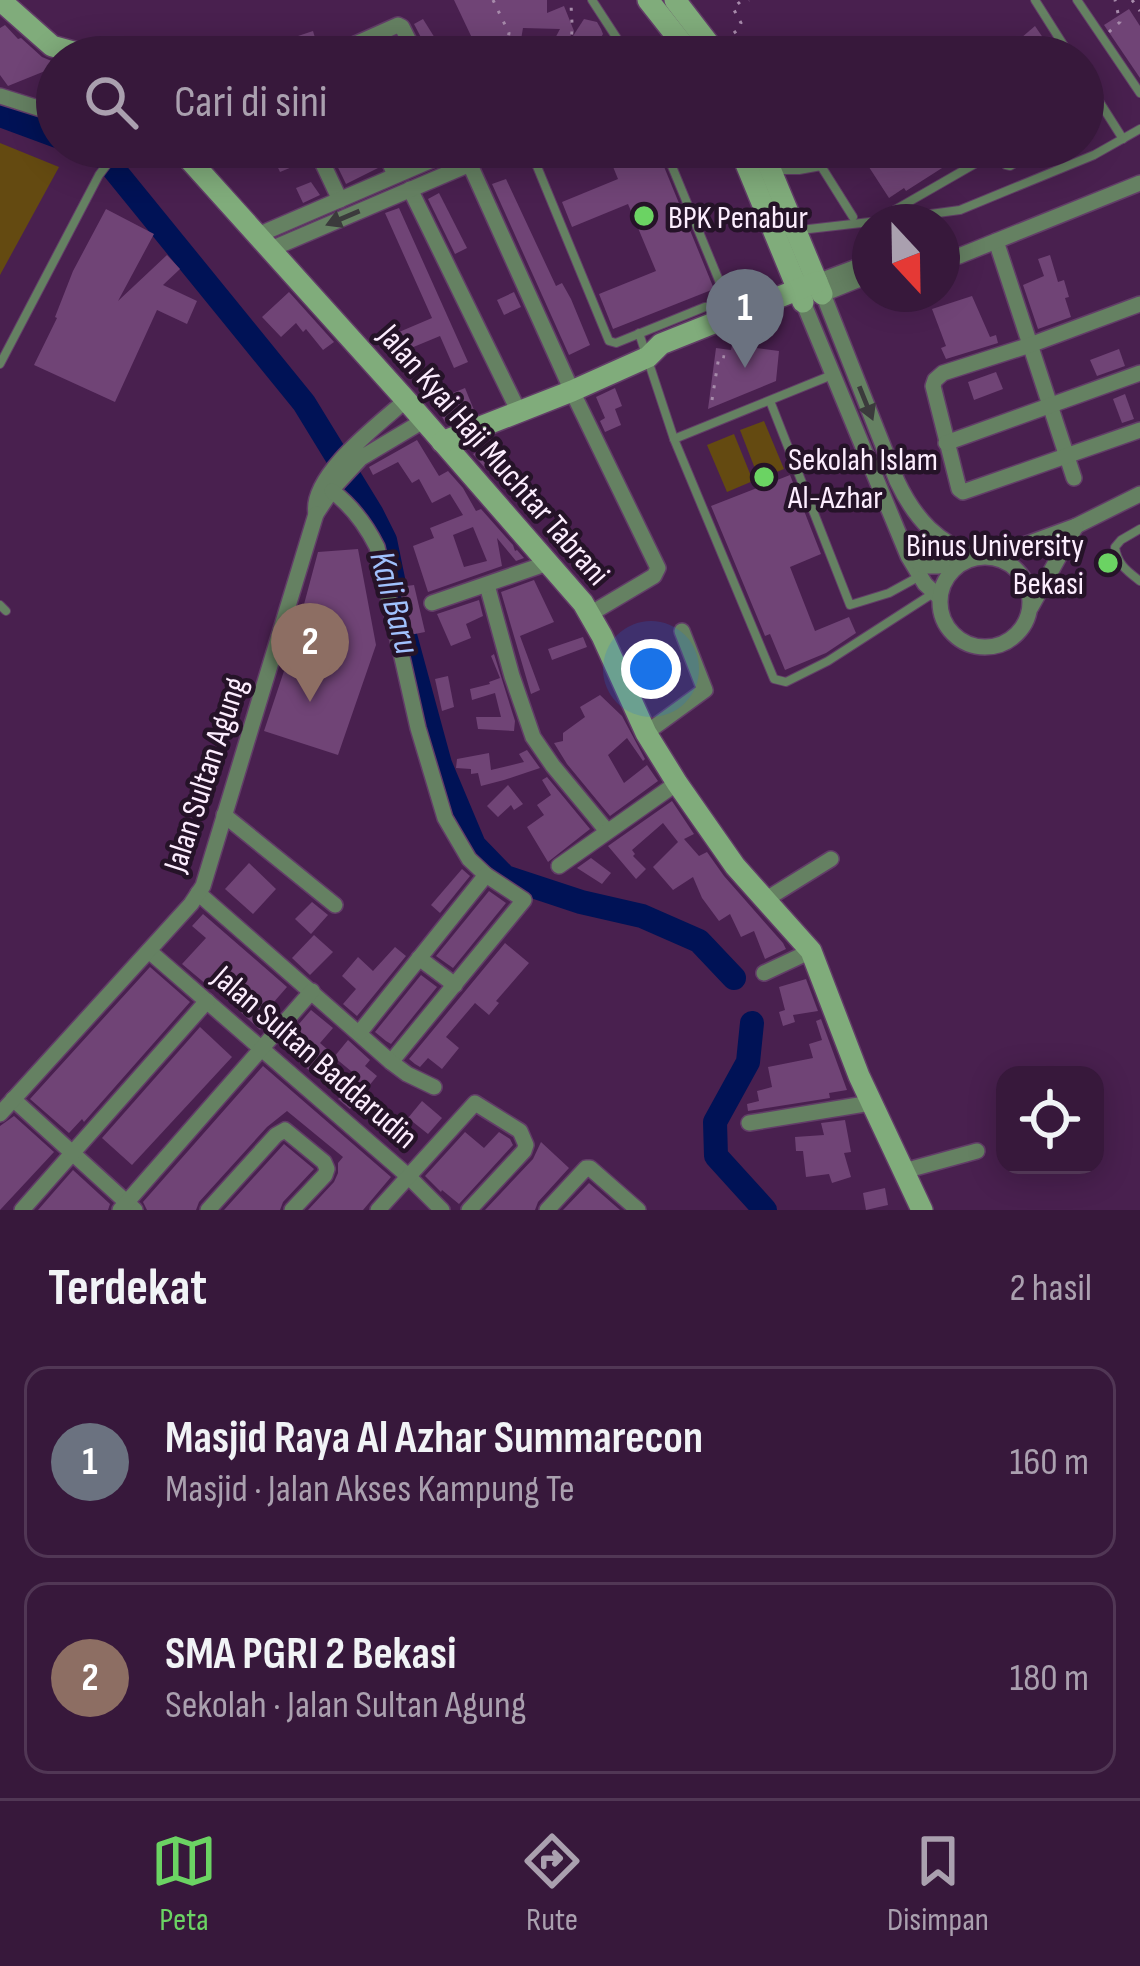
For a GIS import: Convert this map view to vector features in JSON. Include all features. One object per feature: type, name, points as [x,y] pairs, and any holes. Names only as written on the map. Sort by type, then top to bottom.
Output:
[{"type":"street","points":[[0,0],[41,36]]},
{"type":"street","points":[[648,0],[676,36]]},
{"type":"street","points":[[675,0],[697,36]]},
{"type":"street","points":[[376,36],[398,25],[406,36]]},
{"type":"street","points":[[0,96],[36,107]]},
{"type":"street","name":"Jalan Kyai Haji Muchtar Tabrani","points":[[197,168],[567,582],[590,614],[646,734],[677,782],[728,858],[811,951],[844,1040],[922,1210]]},
{"type":"street","points":[[325,168],[340,200]]},
{"type":"street","points":[[392,168],[395,175]]},
{"type":"street","points":[[264,242],[412,168]]},
{"type":"street","points":[[264,242],[460,168]]},
{"type":"street","points":[[472,168],[572,392],[658,568],[653,576],[590,614]]},
{"type":"street","points":[[749,168],[903,494],[923,524],[948,544],[1010,564],[1024,579],[1030,609]]},
{"type":"street","points":[[771,170],[796,230],[832,375],[908,556],[936,595],[946,626],[960,640],[979,647],[999,645],[1016,635],[1076,526]]},
{"type":"street","points":[[960,256],[1140,183]]},
{"type":"street","points":[[410,189],[519,412]]},
{"type":"street","points":[[996,241],[1074,478]]},
{"type":"street","points":[[648,357],[667,357],[852,271]]},
{"type":"street","points":[[442,442],[572,392],[648,357],[661,344],[852,280]]},
{"type":"street","points":[[1140,304],[943,373],[934,380],[933,388],[963,492],[1140,430]]},
{"type":"street","points":[[946,443],[1140,373]]},
{"type":"street","points":[[356,454],[406,400]]},
{"type":"street","points":[[356,454],[423,421]]},
{"type":"street","name":"Jalan Sultan Agung","points":[[0,1114],[198,893],[314,521],[330,487],[356,454]]},
{"type":"street","points":[[330,487],[369,531],[377,548],[418,728],[445,818],[469,860],[524,900],[392,1062]]},
{"type":"street","points":[[936,595],[964,562],[1076,526],[1140,494]]},
{"type":"street","points":[[908,556],[925,566],[939,566],[948,557],[948,544]]},
{"type":"street","points":[[432,603],[548,563]]},
{"type":"street","points":[[488,585],[512,676],[537,745],[607,831]]},
{"type":"street","points":[[646,734],[706,688],[682,631]]},
{"type":"street","points":[[559,866],[677,782]]},
{"type":"street","points":[[224,815],[335,904]]},
{"type":"street","points":[[765,900],[831,859]]},
{"type":"street","points":[[359,1032],[486,875]]},
{"type":"street","points":[[198,893],[392,1062],[434,1088]]},
{"type":"street","name":"Jalan Sultan Baddarudin","points":[[149,951],[442,1210]]},
{"type":"street","points":[[764,973],[811,951]]},
{"type":"street","points":[[419,958],[455,985]]},
{"type":"street","points":[[14,1099],[127,1208],[312,991]]},
{"type":"street","points":[[22,1210],[207,1001]]},
{"type":"street","points":[[749,1124],[871,1102]]},
{"type":"street","points":[[378,1210],[475,1103],[520,1131],[526,1143],[524,1151],[469,1210]]},
{"type":"street","points":[[208,1210],[284,1130],[327,1169],[292,1210]]},
{"type":"street","points":[[904,1171],[977,1151]]},
{"type":"street","points":[[548,1210],[590,1168],[638,1210]]},
{"type":"lane","points":[[592,0],[615,36]]},
{"type":"lane","points":[[1035,0],[1058,36]]},
{"type":"lane","points":[[1077,0],[1102,36]]},
{"type":"lane","points":[[1104,39],[1140,93]]},
{"type":"lane","points":[[1104,109],[1123,139]]},
{"type":"lane","points":[[1104,149],[1140,129]]},
{"type":"lane","points":[[0,364],[104,168]]},
{"type":"lane","points":[[538,168],[608,341],[616,343],[705,307]]},
{"type":"lane","points":[[673,168],[734,316]]},
{"type":"lane","points":[[771,170],[796,168]]},
{"type":"lane","points":[[821,168],[852,214]]},
{"type":"lane","points":[[904,204],[967,168]]},
{"type":"lane","points":[[960,210],[1062,168]]},
{"type":"lane","points":[[796,230],[852,224]]},
{"type":"lane","points":[[639,334],[674,439],[773,677],[791,681],[936,595]]},
{"type":"lane","points":[[674,439],[832,375]]},
{"type":"lane","points":[[770,400],[850,605],[889,593],[920,576]]},
{"type":"lane","points":[[1140,530],[1115,547],[1125,570],[1140,581]]},
{"type":"path","points":[[493,0],[508,36]]},
{"type":"path","points":[[571,0],[573,36]]},
{"type":"path","points":[[730,36],[741,23],[734,8],[749,0]]},
{"type":"path","points":[[1102,36],[1120,22],[1114,0]]},
{"type":"path","points":[[1132,0],[1140,11]]},
{"type":"path","points":[[712,400],[719,356],[725,356]]},
{"type":"shaded area","points":[[0,143],[36,158],[36,168],[58,168],[0,275]]},
{"type":"shaded area","points":[[764,421],[784,469],[759,479],[740,430]]},
{"type":"shaded area","points":[[734,434],[753,481],[727,492],[707,445]]},
{"type":"building","points":[[454,0],[547,0],[547,13],[564,6],[574,31],[570,36],[556,36],[560,29],[523,28],[522,36],[471,36]]},
{"type":"building","points":[[1129,9],[1140,26],[1140,78],[1104,25]]},
{"type":"building","points":[[423,19],[434,36],[420,36],[414,24]]},
{"type":"building","points":[[584,19],[597,22],[603,34],[602,36],[573,36]]},
{"type":"building","points":[[5,25],[36,52],[36,75],[8,86],[0,75],[0,28]]},
{"type":"building","points":[[1035,26],[1042,36],[1023,36]]},
{"type":"building","points":[[338,168],[378,168],[346,184]]},
{"type":"building","points":[[614,168],[665,168],[714,289],[613,329],[599,294],[656,271],[628,204],[572,227],[562,202],[618,179]]},
{"type":"building","points":[[870,168],[942,168],[906,191],[889,198]]},
{"type":"building","points":[[506,179],[556,286],[562,283],[571,299],[590,345],[569,355],[492,184]]},
{"type":"building","points":[[311,182],[320,195],[303,203],[296,188]]},
{"type":"building","points":[[439,193],[467,248],[455,254],[428,199]]},
{"type":"building","points":[[399,208],[468,362],[454,368],[440,336],[399,353],[392,335],[432,318],[385,213]]},
{"type":"building","points":[[106,209],[154,234],[118,301],[167,255],[180,269],[163,285],[197,301],[187,324],[157,310],[115,402],[34,365],[73,271]]},
{"type":"building","points":[[1050,255],[1058,282],[1064,280],[1071,317],[1038,329],[1023,285],[1044,276],[1038,259]]},
{"type":"building","points":[[289,292],[334,342],[323,350],[296,323],[281,337],[262,317]]},
{"type":"building","points":[[514,292],[521,307],[504,315],[497,300]]},
{"type":"building","points":[[972,296],[990,337],[996,335],[998,343],[946,359],[933,312],[960,312],[960,300]]},
{"type":"building","points":[[732,345],[779,351],[776,381],[708,409],[716,348],[731,350]]},
{"type":"building","points":[[1119,349],[1125,366],[1097,376],[1090,360]]},
{"type":"building","points":[[996,372],[1003,389],[974,400],[968,382]]},
{"type":"building","points":[[465,388],[474,410],[445,422],[433,401]]},
{"type":"building","points":[[615,388],[622,406],[615,409],[621,425],[605,432],[596,397]]},
{"type":"building","points":[[1125,394],[1134,419],[1122,423],[1113,399]]},
{"type":"building","points":[[417,440],[439,476],[448,471],[476,511],[481,509],[524,558],[516,561],[497,538],[502,566],[428,592],[413,546],[434,538],[430,528],[463,515],[450,494],[432,503],[419,479],[412,483],[398,462],[373,475],[369,467]],"holes":[[[473,527],[487,561],[464,567],[453,535]]]},
{"type":"building","points":[[497,441],[506,457],[485,468],[473,454]]},
{"type":"building","points":[[790,475],[821,554],[790,567],[815,631],[849,617],[856,633],[826,653],[785,670],[770,634],[765,636],[711,506]]},
{"type":"building","points":[[358,549],[376,645],[338,755],[264,731],[318,552]]},
{"type":"building","points":[[534,580],[554,622],[520,636],[540,690],[531,694],[501,592]]},
{"type":"building","points":[[414,585],[425,632],[410,635],[399,587]]},
{"type":"building","points":[[479,600],[483,616],[466,624],[471,638],[451,646],[437,614]]},
{"type":"building","points":[[583,637],[587,647],[552,660],[548,649]]},
{"type":"building","points":[[494,654],[514,731],[478,729],[476,717],[501,717],[495,693],[472,700],[470,689],[500,678]]},
{"type":"building","points":[[448,676],[454,707],[442,711],[435,679]]},
{"type":"building","points":[[600,695],[622,716],[645,759],[627,738],[608,755],[624,783],[647,765],[658,781],[610,816],[554,743],[563,741],[563,733],[585,717],[580,707]]},
{"type":"building","points":[[527,750],[540,768],[481,786],[478,773],[456,768],[457,759],[489,753],[491,770],[524,762],[519,754]]},
{"type":"building","points":[[547,777],[590,829],[548,862],[527,827],[544,815],[537,805],[551,795],[542,780]]},
{"type":"building","points":[[508,785],[523,804],[514,810],[511,805],[498,817],[487,806]]},
{"type":"building","points":[[672,801],[694,834],[684,839],[699,856],[707,852],[786,949],[765,959],[754,931],[741,937],[730,914],[719,921],[693,877],[673,890],[653,867],[678,842],[663,823],[632,850],[646,869],[636,879],[608,846]]},
{"type":"building","points":[[591,858],[611,873],[602,884],[577,868]]},
{"type":"building","points":[[249,863],[276,889],[253,914],[225,889]]},
{"type":"building","points":[[462,869],[470,876],[440,913],[431,905]]},
{"type":"building","points":[[489,891],[506,903],[453,968],[436,956]]},
{"type":"building","points":[[312,902],[328,915],[311,934],[295,919]]},
{"type":"building","points":[[203,914],[287,987],[273,1003],[280,1009],[260,1030],[182,964],[206,938],[192,926]]},
{"type":"building","points":[[314,935],[333,952],[310,975],[292,958]]},
{"type":"building","points":[[505,943],[529,963],[489,1015],[475,1003],[446,1037],[459,1048],[442,1069],[428,1058],[420,1067],[415,1064],[409,1059]]},
{"type":"building","points":[[395,947],[406,956],[357,1016],[343,1004],[356,989],[342,976],[358,957],[373,971]]},
{"type":"building","points":[[150,967],[190,1002],[69,1133],[30,1099]]},
{"type":"building","points":[[421,975],[437,987],[391,1044],[375,1032]]},
{"type":"building","points":[[806,979],[818,1011],[793,1015],[795,1022],[783,1026],[779,1012],[785,1010],[779,987]]},
{"type":"building","points":[[311,1010],[333,1028],[320,1043],[334,1055],[316,1076],[280,1046]]},
{"type":"building","points":[[821,1019],[847,1090],[829,1093],[830,1098],[748,1111],[747,1104],[759,1101],[757,1091],[772,1087],[768,1067],[813,1058],[809,1044],[822,1040],[816,1021]]},
{"type":"building","points":[[200,1027],[232,1057],[132,1165],[102,1138]]},
{"type":"building","points":[[348,1040],[370,1060],[365,1066],[377,1076],[350,1109],[338,1099],[357,1076],[334,1057]]},
{"type":"building","points":[[263,1066],[391,1177],[363,1210],[308,1210],[334,1182],[343,1157],[287,1111],[267,1127],[196,1210],[147,1210],[143,1202]]},
{"type":"building","points":[[422,1101],[442,1118],[428,1134],[408,1118]]},
{"type":"building","points":[[14,1116],[54,1152],[0,1210],[0,1126]]},
{"type":"building","points":[[845,1120],[851,1152],[844,1153],[851,1177],[832,1183],[829,1174],[806,1177],[803,1151],[796,1151],[795,1137],[824,1135],[821,1123]]},
{"type":"building","points":[[465,1132],[484,1148],[499,1132],[513,1145],[459,1204],[425,1176]]},
{"type":"building","points":[[541,1142],[569,1168],[535,1210],[485,1210],[533,1159]]},
{"type":"building","points":[[284,1144],[314,1169],[280,1210],[224,1210]]},
{"type":"building","points":[[73,1170],[110,1204],[108,1210],[38,1210]]},
{"type":"building","points":[[589,1183],[620,1210],[563,1210]]},
{"type":"building","points":[[885,1188],[888,1205],[866,1210],[863,1193]]},
{"type":"waterway","name":"Kali Baru","points":[[0,115],[36,128]]},
{"type":"waterway","name":"Kali Baru","points":[[113,168],[304,403],[372,514],[385,540],[440,764],[474,845],[505,877],[642,916],[699,941],[734,978]]},
{"type":"waterway","name":"Kali Baru","points":[[752,1023],[748,1062],[715,1122],[716,1156],[765,1210]]},
{"type":"place","name":"BPK Penabur","points":[[644,216]]},
{"type":"place","name":"Masjid Raya Al Azhar Summarecon","points":[[745,368]]},
{"type":"place","name":"Sekolah Islam Al-Azhar","points":[[764,477]]},
{"type":"place","name":"Binus University Bekasi","points":[[1108,563]]},
{"type":"place","name":"SMA PGRI 2 Bekasi","points":[[310,702]]}]
